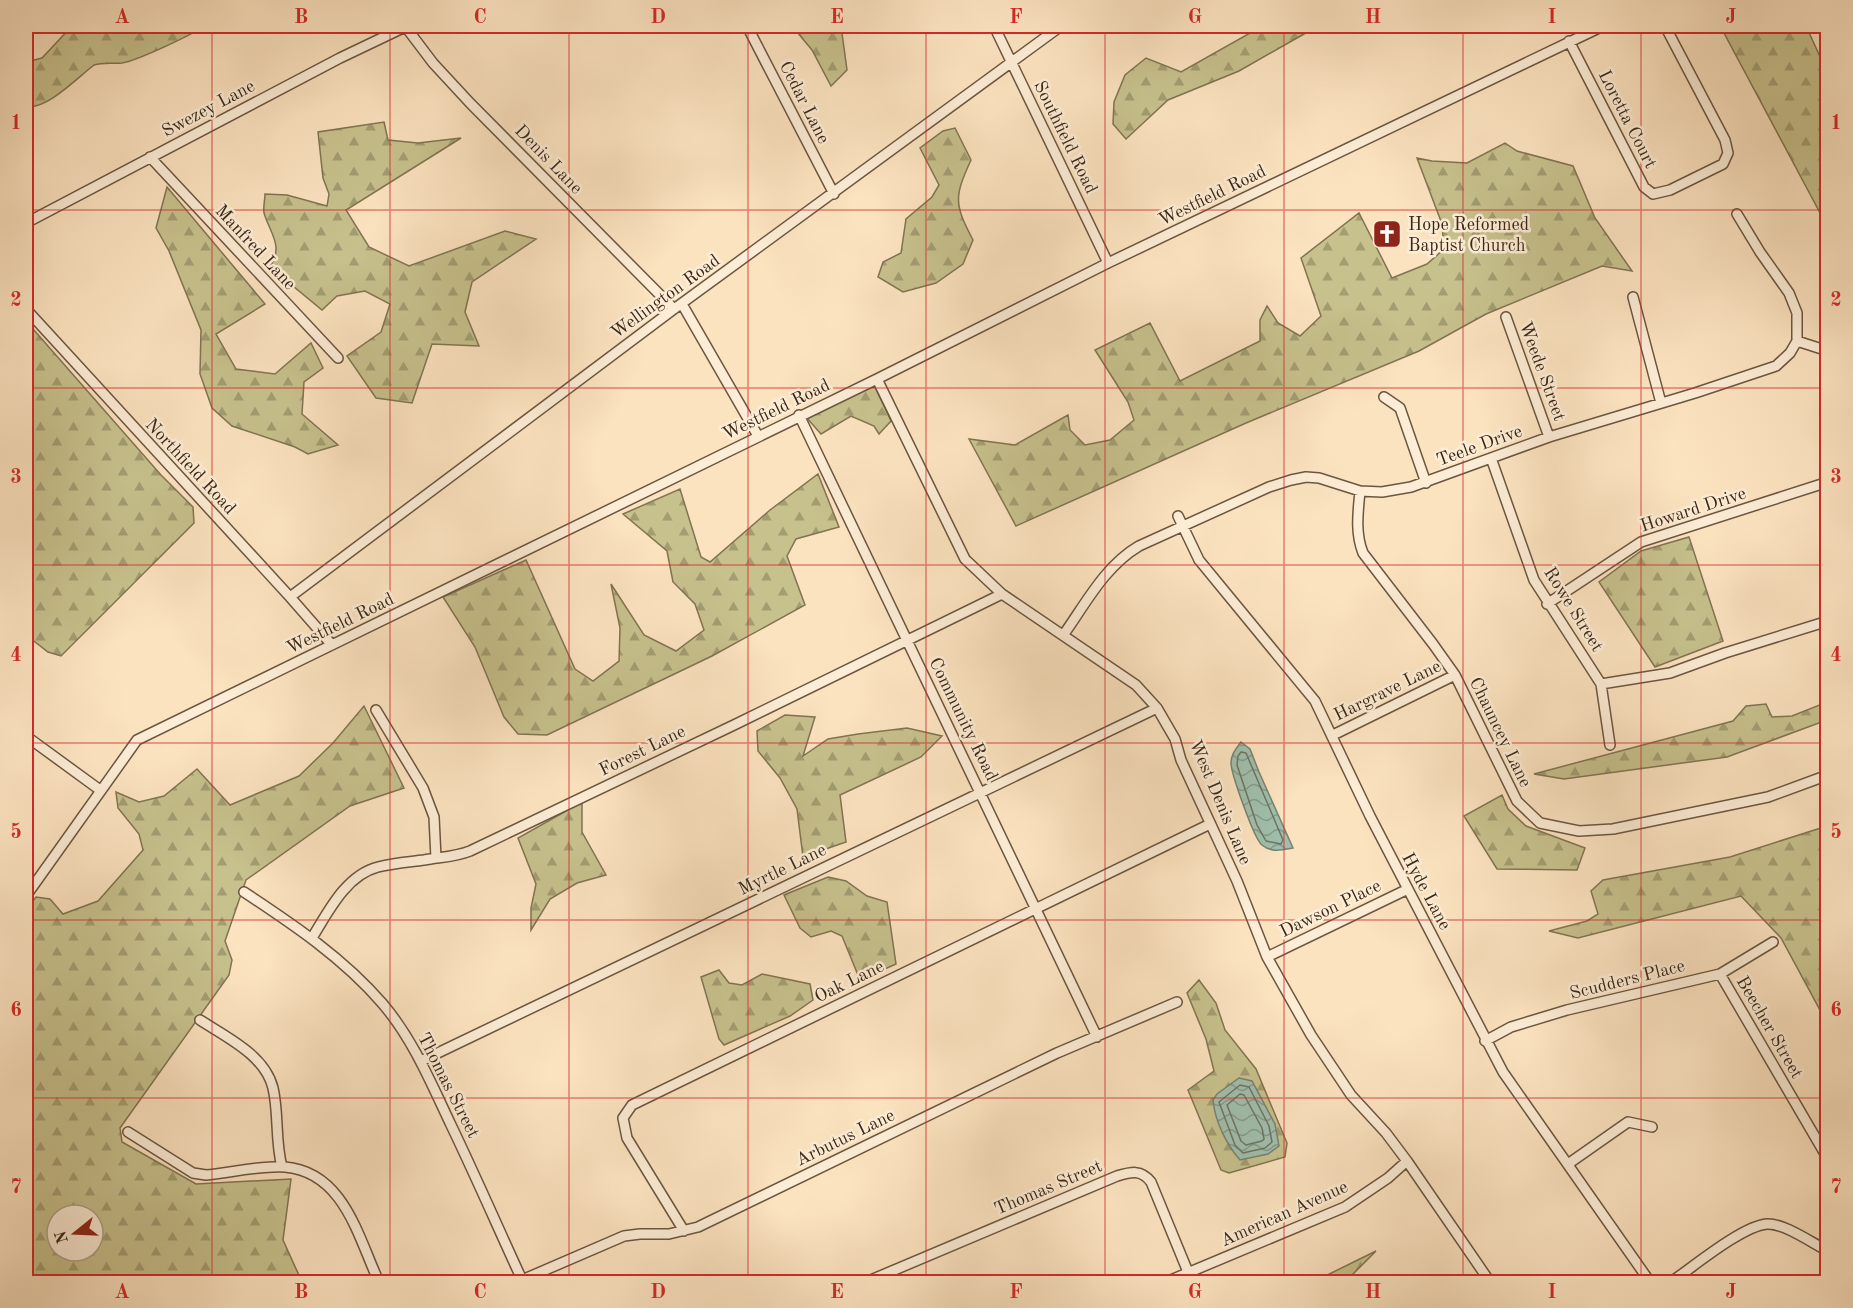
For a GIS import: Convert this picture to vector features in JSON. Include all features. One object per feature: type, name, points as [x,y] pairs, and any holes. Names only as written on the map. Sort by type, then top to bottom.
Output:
[{"type":"street","name":"Swezey Lane","points":[[26,223],[330,63],[406,26]]},
{"type":"street","name":"Denis Lane","points":[[406,26],[433,63],[470,103],[678,307],[758,436]]},
{"type":"street","name":"Cedar Lane","points":[[747,26],[834,194]]},
{"type":"street","name":"Southfield Road","points":[[994,26],[1108,263]]},
{"type":"street","name":"Wellington Road","points":[[290,597],[678,307],[1061,26]]},
{"type":"street","name":"Westfield Road","points":[[26,896],[137,740],[877,379],[1108,263],[1603,26]]},
{"type":"street","name":"Loretta Court","points":[[1569,42],[1644,187],[1657,195],[1723,164],[1728,153],[1725,140],[1665,26]]},
{"type":"street","name":"Manfred Lane","points":[[150,157],[338,358]]},
{"type":"street","points":[[1737,214],[1789,293],[1797,313],[1797,341],[1827,351]]},
{"type":"street","points":[[1633,297],[1661,403]]},
{"type":"street","name":"Northfield Road","points":[[26,309],[332,645]]},
{"type":"street","name":"Weede Street","points":[[1506,317],[1549,437]]},
{"type":"street","name":"Teele Drive","points":[[1064,634],[1108,572],[1124,555],[1269,487],[1306,477],[1319,478],[1360,491],[1382,492],[1426,483],[1457,469],[1549,437],[1766,371],[1784,360],[1797,341]]},
{"type":"street","name":"West Denis Lane","points":[[877,379],[965,559],[1002,594],[1136,685],[1157,708],[1175,739],[1181,760],[1237,881],[1267,957],[1311,1035],[1351,1095],[1386,1133],[1407,1161],[1490,1282]]},
{"type":"street","points":[[1384,397],[1400,408],[1426,483]]},
{"type":"street","name":"Community Road","points":[[799,416],[981,791],[1097,1037]]},
{"type":"street","name":"Rowe Street","points":[[1491,458],[1534,580],[1547,604],[1601,684],[1610,745]]},
{"type":"street","name":"Howard Drive","points":[[1547,604],[1641,542],[1827,482]]},
{"type":"street","name":"Chauncey Lane","points":[[1360,491],[1357,516],[1358,538],[1363,553],[1455,675],[1517,801],[1540,823],[1579,831],[1613,829],[1768,797],[1827,775]]},
{"type":"street","name":"Hyde Lane","points":[[1178,516],[1199,560],[1315,701],[1370,816],[1485,1041],[1503,1072],[1650,1282]]},
{"type":"street","name":"Forest Lane","points":[[312,938],[353,880],[376,867],[436,858],[452,858],[470,851],[1002,594]]},
{"type":"street","points":[[1601,684],[1670,673],[1827,621]]},
{"type":"street","name":"Hargrave Lane","points":[[1333,735],[1455,675]]},
{"type":"street","name":"Myrtle Lane","points":[[421,1060],[1157,708]]},
{"type":"street","points":[[376,710],[423,788],[434,817],[436,858]]},
{"type":"street","points":[[26,736],[100,790]]},
{"type":"street","name":"Oak Lane","points":[[684,1231],[627,1138],[623,1118],[632,1105],[1210,824]]},
{"type":"street","name":"Dawson Place","points":[[1267,957],[1408,889]]},
{"type":"street","name":"Thomas Street","points":[[244,892],[312,938],[340,961],[397,1023],[421,1060],[523,1281]]},
{"type":"street","name":"Scudders Place","points":[[1485,1041],[1511,1027],[1567,1010],[1720,974],[1738,961],[1773,942]]},
{"type":"street","name":"Beecher Street","points":[[1720,974],[1827,1159]]},
{"type":"street","name":"Arbutus Lane","points":[[523,1281],[624,1236],[669,1234],[698,1227],[1057,1053],[1177,1002]]},
{"type":"street","points":[[200,1020],[252,1055],[270,1078],[282,1167]]},
{"type":"street","points":[[1568,1164],[1628,1122],[1652,1127]]},
{"type":"street","points":[[128,1132],[194,1173],[206,1175],[282,1167],[312,1174],[332,1188],[343,1202],[379,1282]]},
{"type":"street","name":"American Avenue","points":[[1166,1282],[1345,1207],[1388,1178],[1407,1161]]},
{"type":"street","name":"Thomas Street","points":[[866,1282],[1117,1176],[1137,1172],[1145,1175],[1151,1182],[1188,1272]]},
{"type":"street","points":[[1671,1282],[1739,1235],[1768,1224],[1781,1227],[1827,1251]]},
{"type":"green space","points":[[72,26],[204,26],[164,47],[129,61],[94,65],[53,98],[35,106],[26,107],[26,62],[42,58]]},
{"type":"green space","points":[[792,26],[841,26],[847,70],[831,86],[812,50]]},
{"type":"green space","points":[[1255,26],[1318,26],[1239,71],[1168,100],[1126,139],[1113,124],[1114,102],[1125,75],[1146,58],[1181,72],[1252,32]]},
{"type":"green space","points":[[1736,26],[1806,26],[1827,72],[1827,226],[1724,33]]},
{"type":"green space","points":[[384,122],[388,140],[418,143],[461,138],[346,210],[369,247],[409,266],[505,231],[536,239],[472,282],[465,312],[479,346],[432,344],[412,403],[376,398],[347,356],[381,332],[390,304],[365,291],[337,296],[322,310],[270,267],[276,253],[276,246],[264,211],[265,194],[287,195],[327,206],[329,194],[323,178],[318,132]]},
{"type":"green space","points":[[955,128],[971,160],[961,183],[959,200],[962,218],[973,240],[963,264],[936,283],[903,292],[878,277],[883,262],[901,253],[906,219],[932,197],[939,185],[920,148],[943,131]]},
{"type":"green space","points":[[1505,143],[1517,151],[1573,166],[1595,218],[1632,271],[1602,266],[1486,314],[1419,351],[1246,423],[1016,526],[969,439],[1015,445],[1068,415],[1070,430],[1085,445],[1110,440],[1134,420],[1128,402],[1095,350],[1150,323],[1180,381],[1260,341],[1260,320],[1267,306],[1278,323],[1300,336],[1321,316],[1301,258],[1359,213],[1392,278],[1427,264],[1444,249],[1442,224],[1417,158],[1467,163]]},
{"type":"green space","points":[[167,187],[265,304],[216,334],[236,369],[275,374],[311,343],[323,368],[304,382],[302,414],[338,445],[308,454],[295,447],[232,426],[212,408],[200,374],[201,330],[169,251],[156,228]]},
{"type":"green space","points":[[26,321],[161,475],[193,507],[194,523],[61,656],[48,652],[26,635]]},
{"type":"green space","points":[[874,385],[891,421],[879,434],[874,426],[851,416],[821,434],[806,417]]},
{"type":"green space","points":[[818,474],[839,527],[796,539],[787,556],[805,605],[712,656],[547,735],[518,734],[504,717],[475,647],[443,597],[526,560],[575,669],[593,681],[619,661],[620,628],[611,584],[644,635],[676,651],[704,630],[695,604],[673,582],[667,551],[623,514],[680,489],[701,557],[710,562],[770,510]]},
{"type":"green space","points":[[1689,537],[1723,641],[1655,667],[1599,582],[1641,551]]},
{"type":"green space","points":[[1827,702],[1827,720],[1727,757],[1564,779],[1534,774],[1733,721],[1746,706],[1766,704],[1772,717],[1792,716]]},
{"type":"green space","points":[[364,706],[404,788],[350,806],[246,880],[225,941],[232,960],[229,975],[120,1128],[122,1142],[196,1184],[291,1179],[283,1240],[302,1282],[26,1282],[26,910],[36,897],[50,899],[63,914],[98,901],[143,850],[139,834],[118,808],[116,792],[139,802],[164,796],[197,769],[230,805],[299,776],[333,743]]},
{"type":"green space","points":[[785,715],[815,717],[803,756],[828,739],[858,734],[907,728],[942,736],[921,757],[840,795],[846,842],[803,857],[797,809],[780,778],[758,751],[757,731]]},
{"type":"green space","points":[[1502,795],[1508,809],[1526,826],[1585,848],[1577,870],[1497,869],[1464,816]]},
{"type":"green space","points":[[582,802],[582,832],[606,875],[577,883],[550,899],[531,930],[531,908],[536,884],[518,838]]},
{"type":"green space","points":[[1827,826],[1827,1023],[1781,938],[1741,896],[1578,938],[1549,931],[1587,921],[1598,914],[1591,891],[1603,880],[1730,857]]},
{"type":"green space","points":[[828,877],[846,881],[867,896],[887,902],[896,964],[860,980],[842,936],[831,931],[811,937],[800,928],[784,895]]},
{"type":"green space","points":[[719,970],[729,983],[742,985],[762,974],[810,984],[813,1000],[790,1016],[724,1045],[719,1039],[701,977]]},
{"type":"green space","points":[[1199,980],[1216,1003],[1225,1030],[1256,1069],[1287,1143],[1285,1157],[1229,1173],[1221,1170],[1188,1090],[1214,1071],[1206,1039],[1187,993]]},
{"type":"green space","points":[[1376,1251],[1345,1282],[1313,1282]]},
{"type":"water","points":[[1241,742],[1250,749],[1293,848],[1269,849],[1258,840],[1232,769],[1233,754]]},
{"type":"water","points":[[1239,1078],[1252,1081],[1275,1124],[1279,1146],[1268,1154],[1240,1160],[1222,1132],[1213,1100],[1217,1094]]},
{"type":"place","name":"Hope Reformed Baptist Church","points":[[1387,234]]}]
